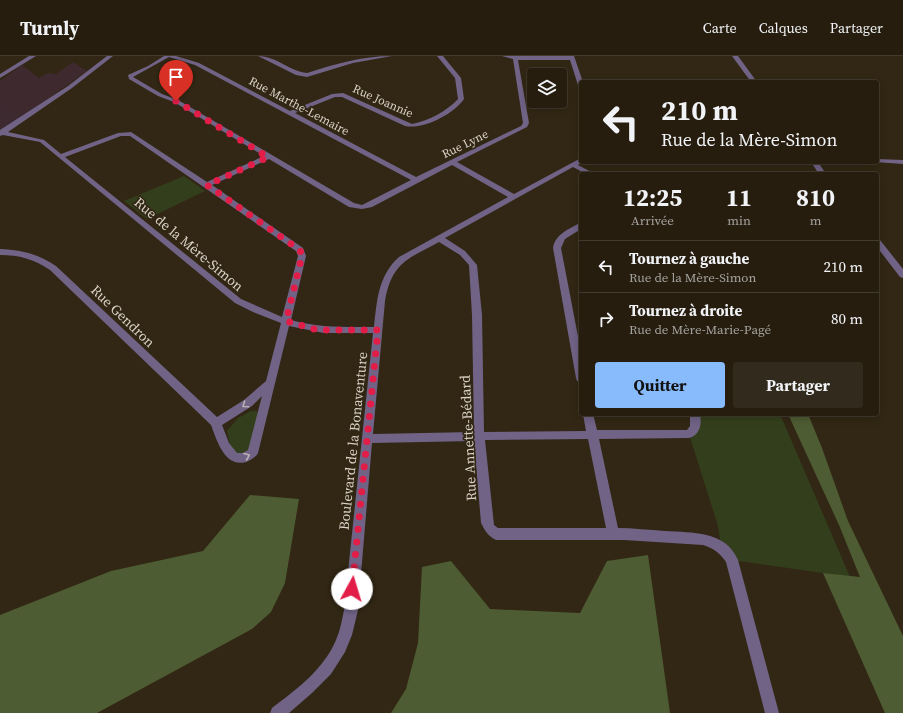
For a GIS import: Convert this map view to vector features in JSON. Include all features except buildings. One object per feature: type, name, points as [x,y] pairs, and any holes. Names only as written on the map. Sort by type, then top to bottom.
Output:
[{"type":"street","points":[[0,76],[33,56]]},
{"type":"street","points":[[1,133],[70,87],[110,56]]},
{"type":"street","points":[[169,56],[150,67],[133,74],[130,76],[131,78],[160,95],[176,101],[268,157]]},
{"type":"street","name":"Rue Marthe-Lemaire","points":[[169,56],[197,64],[416,180]]},
{"type":"street","points":[[261,56],[298,74],[307,75],[352,61],[389,56]]},
{"type":"street","name":"Rue Joannie","points":[[290,113],[334,95],[343,95],[407,125],[412,126],[423,124],[441,115],[461,99],[458,78],[440,56]]},
{"type":"street","points":[[505,56],[515,58],[571,57],[579,80]]},
{"type":"street","points":[[735,56],[753,80]]},
{"type":"street","points":[[271,60],[277,58]]},
{"type":"street","name":"Rue Lyne","points":[[268,157],[352,205],[362,207],[370,206],[416,180],[524,127],[526,123],[515,58]]},
{"type":"street","name":"Rue de la Mère-Simon","points":[[1,133],[38,139],[61,156],[238,301],[260,312],[317,330],[378,330]]},
{"type":"street","points":[[61,156],[116,135],[125,133],[131,134],[300,250],[302,256],[255,450],[247,458],[233,458],[224,446],[216,423],[248,403],[270,383]]},
{"type":"street","points":[[207,185],[268,157]]},
{"type":"street","points":[[879,161],[903,162]]},
{"type":"street","name":"Boulevard de la Bonaventure","points":[[277,713],[299,697],[320,676],[345,636],[351,610],[369,439],[378,330],[384,285],[390,271],[395,264],[402,259],[577,162]]},
{"type":"street","points":[[453,163],[513,197]]},
{"type":"street","points":[[580,164],[590,172]]},
{"type":"street","points":[[816,164],[822,172]]},
{"type":"street","points":[[579,227],[557,242],[579,367]]},
{"type":"street","name":"Rue Annette-Bédard","points":[[439,238],[463,254],[474,265],[477,315],[479,436],[487,523],[490,529],[496,534],[613,535]]},
{"type":"street","points":[[879,245],[903,275]]},
{"type":"street","name":"Rue Gendron","points":[[0,252],[31,255],[53,268],[216,423]]},
{"type":"street","points":[[588,416],[613,535],[703,539],[713,541],[728,553],[732,560],[772,713]]},
{"type":"street","points":[[369,439],[479,436],[688,434],[695,430],[697,423],[695,416]]},
{"type":"shaded area","points":[[73,62],[87,71],[25,115],[1,108],[7,104],[0,99],[0,81],[22,65],[39,78],[48,73],[56,74]]},
{"type":"shaded area","points":[[0,99],[8,105],[2,108],[25,115],[0,131]]},
{"type":"green space","points":[[184,176],[205,191],[147,219],[124,201]]},
{"type":"green space","points":[[251,411],[256,411],[259,413],[249,453],[239,455],[231,449],[227,431],[238,418]]},
{"type":"green space","points":[[695,416],[781,416],[850,577],[732,560],[721,546],[718,526],[689,434]]},
{"type":"green space","points":[[789,416],[809,416],[848,521],[903,636],[903,713],[885,713],[823,573],[860,577],[839,525]]},
{"type":"green space","points":[[250,495],[299,499],[285,583],[271,612],[252,629],[97,713],[0,713],[0,615],[111,571],[203,551]]},
{"type":"green space","points":[[648,555],[670,713],[391,713],[406,689],[418,643],[422,567],[451,561],[490,609],[580,613],[607,561]]},
{"type":"route","points":[[176,101],[268,157],[207,185],[297,246],[300,250],[302,256],[286,321],[317,330],[378,330],[369,439],[352,589]]}]
